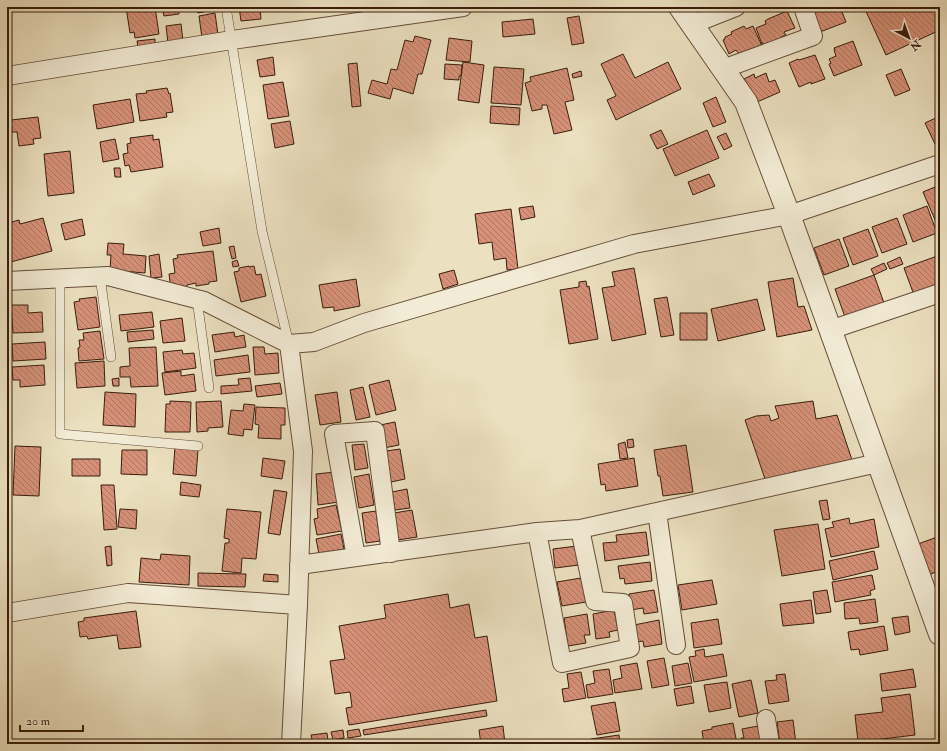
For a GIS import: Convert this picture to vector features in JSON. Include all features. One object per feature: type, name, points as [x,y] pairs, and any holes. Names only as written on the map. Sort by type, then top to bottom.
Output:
[{"type":"street","points":[[7,76],[232,40],[463,7]]},
{"type":"street","points":[[680,7],[746,102],[789,215],[940,634]]},
{"type":"street","points":[[693,24],[736,7]]},
{"type":"street","points":[[723,69],[813,36],[803,7]]},
{"type":"street","points":[[7,281],[108,276],[204,301],[289,344],[314,342],[364,323],[634,244],[789,215],[940,164]]},
{"type":"street","points":[[830,330],[940,293]]},
{"type":"street","points":[[289,344],[303,452],[298,605],[291,744]]},
{"type":"street","points":[[356,557],[334,434],[375,431],[391,552]]},
{"type":"street","points":[[299,565],[538,532],[580,529],[878,463]]},
{"type":"street","points":[[657,512],[676,645]]},
{"type":"street","points":[[538,532],[562,663],[630,648],[623,603],[595,601],[580,529]]},
{"type":"street","points":[[7,613],[128,593],[298,605]]},
{"type":"street","points":[[766,719],[770,744]]},
{"type":"lane","points":[[226,7],[262,232],[289,344]]},
{"type":"lane","points":[[100,276],[111,357]]},
{"type":"lane","points":[[60,278],[60,434],[198,446]]},
{"type":"lane","points":[[196,299],[209,388]]},
{"type":"building","points":[[126,7],[155,7],[159,34],[135,38],[134,32],[130,33]]},
{"type":"building","points":[[162,7],[178,7],[179,14],[164,16]]},
{"type":"building","points":[[197,7],[214,7],[214,10],[198,13]]},
{"type":"building","points":[[239,7],[260,7],[261,19],[241,21]]},
{"type":"building","points":[[819,7],[840,7],[846,22],[820,32],[812,10]]},
{"type":"building","points":[[864,7],[940,7],[940,30],[886,55]]},
{"type":"building","points":[[787,11],[795,28],[784,32],[786,35],[781,37],[782,39],[766,46],[764,43],[762,44],[756,28],[766,24],[765,21],[768,19]]},
{"type":"building","points":[[215,13],[218,35],[202,38],[199,16]]},
{"type":"building","points":[[579,16],[584,43],[572,45],[567,18]]},
{"type":"building","points":[[533,19],[535,34],[503,37],[502,22]]},
{"type":"building","points":[[181,24],[183,41],[168,43],[166,26]]},
{"type":"building","points":[[744,26],[746,29],[753,26],[762,46],[741,56],[736,50],[729,54],[723,40],[725,37],[732,34],[731,32]]},
{"type":"building","points":[[415,36],[431,40],[422,74],[418,74],[413,94],[393,88],[390,99],[368,93],[372,80],[387,84],[391,69],[397,70],[405,40],[413,42]]},
{"type":"building","points":[[449,38],[472,41],[470,62],[446,60]]},
{"type":"building","points":[[155,39],[155,45],[138,47],[137,41]]},
{"type":"building","points":[[853,41],[862,65],[834,76],[829,64],[831,63],[829,59],[836,56],[834,48]]},
{"type":"building","points":[[623,54],[635,78],[668,62],[681,89],[616,120],[607,100],[616,96],[601,64]]},
{"type":"building","points":[[815,55],[825,79],[811,84],[811,82],[799,87],[789,63]]},
{"type":"building","points":[[273,57],[275,75],[260,77],[257,60]]},
{"type":"building","points":[[463,62],[484,65],[479,103],[458,100]]},
{"type":"building","points":[[357,63],[361,106],[352,107],[348,64]]},
{"type":"building","points":[[445,64],[462,65],[459,80],[444,79]]},
{"type":"building","points":[[494,67],[524,69],[521,105],[491,103]]},
{"type":"building","points":[[567,68],[574,100],[565,102],[572,130],[554,134],[547,105],[542,105],[542,109],[532,111],[525,83],[531,81],[530,77]]},
{"type":"building","points":[[901,69],[910,90],[895,96],[886,75]]},
{"type":"building","points":[[581,71],[582,76],[573,78],[572,74]]},
{"type":"building","points":[[766,73],[769,82],[775,80],[780,92],[757,102],[744,79],[754,74],[755,78]]},
{"type":"building","points":[[283,82],[289,116],[268,119],[263,85]]},
{"type":"building","points":[[167,88],[169,94],[170,93],[173,112],[166,113],[167,117],[140,121],[136,94]]},
{"type":"building","points":[[716,97],[726,122],[713,127],[703,103]]},
{"type":"building","points":[[130,99],[134,122],[97,129],[93,105]]},
{"type":"building","points":[[491,106],[520,108],[519,125],[490,123]]},
{"type":"building","points":[[940,116],[940,142],[935,144],[925,123]]},
{"type":"building","points":[[38,117],[41,138],[33,139],[34,144],[19,146],[17,132],[12,132],[11,120]]},
{"type":"building","points":[[290,121],[294,144],[275,148],[271,124]]},
{"type":"building","points":[[661,130],[668,144],[657,149],[650,135]]},
{"type":"building","points":[[707,130],[719,158],[675,176],[663,149]]},
{"type":"building","points":[[726,133],[732,146],[724,150],[717,137]]},
{"type":"building","points":[[153,135],[153,140],[159,139],[163,167],[131,172],[129,165],[125,166],[123,154],[128,153],[127,144],[131,143],[130,138]]},
{"type":"building","points":[[115,139],[119,159],[103,162],[100,142]]},
{"type":"building","points":[[70,151],[74,193],[48,196],[44,154]]},
{"type":"building","points":[[114,168],[120,168],[121,177],[115,177]]},
{"type":"building","points":[[709,174],[715,186],[693,195],[688,182]]},
{"type":"building","points":[[935,187],[938,194],[940,193],[940,220],[936,222],[923,192]]},
{"type":"building","points":[[533,206],[535,217],[521,220],[519,208]]},
{"type":"building","points":[[927,206],[937,233],[913,242],[903,215]]},
{"type":"building","points":[[511,209],[518,269],[507,270],[506,258],[494,260],[492,242],[479,244],[475,214]]},
{"type":"building","points":[[43,218],[52,251],[7,263],[8,223],[19,220],[20,224]]},
{"type":"building","points":[[897,218],[907,244],[882,253],[872,227]]},
{"type":"building","points":[[82,219],[85,235],[65,240],[61,224]]},
{"type":"building","points":[[219,228],[221,243],[203,246],[200,232]]},
{"type":"building","points":[[868,229],[878,256],[853,265],[843,238]]},
{"type":"building","points":[[839,239],[849,266],[824,275],[814,248]]},
{"type":"building","points":[[108,243],[124,244],[123,254],[146,256],[145,273],[110,270],[111,255],[107,255]]},
{"type":"building","points":[[234,246],[236,258],[232,259],[229,247]]},
{"type":"building","points":[[213,251],[217,281],[196,286],[196,283],[171,289],[169,274],[175,273],[173,259],[178,258],[177,255]]},
{"type":"building","points":[[159,254],[162,277],[151,278],[149,256]]},
{"type":"building","points":[[940,255],[940,286],[914,295],[904,268]]},
{"type":"building","points":[[900,257],[903,264],[890,269],[887,263]]},
{"type":"building","points":[[237,260],[239,266],[233,267],[232,262]]},
{"type":"building","points":[[884,263],[887,269],[874,275],[871,269]]},
{"type":"building","points":[[254,266],[256,275],[261,274],[266,296],[241,302],[234,272],[239,271],[239,268]]},
{"type":"building","points":[[634,268],[646,334],[612,341],[602,288],[615,286],[612,272]]},
{"type":"building","points":[[454,270],[458,284],[443,289],[439,274]]},
{"type":"building","points":[[874,275],[884,303],[845,317],[835,289]]},
{"type":"building","points":[[793,278],[798,307],[804,306],[812,330],[777,337],[768,282]]},
{"type":"building","points":[[356,279],[360,306],[334,311],[334,307],[323,308],[319,285]]},
{"type":"building","points":[[586,281],[587,287],[589,286],[598,339],[569,344],[560,290],[579,287],[579,282]]},
{"type":"building","points":[[96,297],[100,327],[78,330],[74,302],[80,301],[79,299]]},
{"type":"building","points":[[667,297],[674,335],[661,337],[654,299]]},
{"type":"building","points":[[757,299],[765,330],[718,341],[711,309]]},
{"type":"building","points":[[11,305],[28,305],[28,313],[42,312],[43,332],[13,333]]},
{"type":"building","points":[[152,312],[154,327],[121,331],[119,315]]},
{"type":"building","points":[[680,313],[707,313],[707,340],[680,340]]},
{"type":"building","points":[[182,318],[185,341],[163,343],[160,321]]},
{"type":"building","points":[[153,330],[154,339],[128,342],[127,332]]},
{"type":"building","points":[[100,331],[104,359],[79,361],[79,340],[84,340],[83,333]]},
{"type":"building","points":[[234,332],[235,337],[244,335],[246,347],[215,352],[212,335]]},
{"type":"building","points":[[45,342],[46,359],[13,361],[12,344]]},
{"type":"building","points":[[156,347],[158,386],[131,387],[130,377],[120,377],[120,367],[130,366],[129,348]]},
{"type":"building","points":[[253,347],[264,347],[265,354],[278,353],[279,373],[255,375]]},
{"type":"building","points":[[182,350],[183,354],[194,353],[196,368],[165,372],[163,352]]},
{"type":"building","points":[[248,355],[250,372],[216,376],[214,360]]},
{"type":"building","points":[[104,361],[105,386],[77,388],[75,363]]},
{"type":"building","points":[[44,365],[45,385],[20,387],[20,380],[13,380],[12,367]]},
{"type":"building","points":[[181,371],[181,376],[194,374],[196,391],[165,395],[162,373]]},
{"type":"building","points":[[119,378],[119,386],[113,386],[112,379]]},
{"type":"building","points":[[250,378],[252,391],[221,394],[221,386],[239,385],[238,379]]},
{"type":"building","points":[[8,380],[10,399],[7,399]]},
{"type":"building","points":[[389,380],[396,410],[376,415],[369,385]]},
{"type":"building","points":[[280,383],[282,394],[257,397],[255,386]]},
{"type":"building","points":[[363,387],[370,417],[356,420],[350,390]]},
{"type":"building","points":[[105,392],[136,394],[135,427],[103,425]]},
{"type":"building","points":[[337,392],[341,422],[320,425],[315,395]]},
{"type":"building","points":[[170,401],[191,402],[190,432],[165,432],[166,404],[170,404]]},
{"type":"building","points":[[221,401],[223,427],[208,428],[208,431],[197,432],[196,402]]},
{"type":"building","points":[[813,401],[816,419],[837,415],[853,463],[798,477],[796,471],[766,482],[745,420],[756,416],[769,415],[771,421],[779,418],[775,406]]},
{"type":"building","points":[[244,404],[255,405],[252,430],[244,429],[243,436],[228,434],[231,410],[243,411]]},
{"type":"building","points":[[256,407],[285,408],[285,425],[281,425],[281,439],[258,438],[259,425],[255,424]]},
{"type":"building","points":[[395,422],[399,445],[384,448],[380,425]]},
{"type":"building","points":[[633,439],[634,447],[628,448],[627,440]]},
{"type":"building","points":[[625,442],[628,458],[620,459],[618,444]]},
{"type":"building","points":[[364,444],[368,468],[355,470],[352,445]]},
{"type":"building","points":[[686,445],[693,492],[663,496],[654,450]]},
{"type":"building","points":[[15,446],[41,447],[39,496],[13,495]]},
{"type":"building","points":[[175,447],[198,450],[196,476],[173,474]]},
{"type":"building","points":[[400,449],[405,479],[391,482],[386,451]]},
{"type":"building","points":[[122,450],[147,450],[147,475],[121,474]]},
{"type":"building","points":[[263,458],[285,461],[282,479],[261,476]]},
{"type":"building","points":[[634,458],[638,486],[606,491],[605,484],[601,485],[598,464]]},
{"type":"building","points":[[72,459],[100,459],[100,476],[72,476]]},
{"type":"building","points":[[335,472],[339,502],[318,505],[316,474]]},
{"type":"building","points":[[369,474],[374,505],[359,508],[354,477]]},
{"type":"building","points":[[181,482],[201,485],[199,497],[180,495]]},
{"type":"building","points":[[101,485],[114,485],[117,529],[104,530]]},
{"type":"building","points":[[407,489],[410,508],[395,510],[392,492]]},
{"type":"building","points":[[274,490],[287,492],[280,535],[268,533]]},
{"type":"building","points":[[827,500],[830,519],[823,520],[819,501]]},
{"type":"building","points":[[336,505],[342,531],[317,535],[314,519],[318,518],[317,509]]},
{"type":"building","points":[[120,509],[137,510],[136,529],[118,527]]},
{"type":"building","points":[[227,509],[261,512],[256,559],[242,558],[241,573],[222,571],[225,543],[229,543],[229,539],[224,538]]},
{"type":"building","points":[[412,510],[417,537],[398,540],[394,513]]},
{"type":"building","points":[[376,511],[380,541],[366,543],[362,513]]},
{"type":"building","points":[[849,518],[850,524],[874,519],[879,547],[831,557],[825,529],[834,527],[832,522]]},
{"type":"building","points":[[818,524],[825,569],[782,576],[774,530]]},
{"type":"building","points":[[646,532],[649,555],[605,561],[603,543],[617,542],[616,535]]},
{"type":"building","points":[[341,534],[344,549],[319,554],[316,539]]},
{"type":"building","points":[[940,536],[940,570],[929,575],[918,544]]},
{"type":"building","points":[[111,546],[112,565],[107,566],[105,547]]},
{"type":"building","points":[[577,546],[579,565],[555,568],[553,549]]},
{"type":"building","points":[[874,551],[878,569],[833,580],[829,561]]},
{"type":"building","points":[[161,554],[190,556],[189,585],[139,582],[141,558],[160,560]]},
{"type":"building","points":[[650,562],[652,581],[625,584],[624,578],[620,579],[618,566]]},
{"type":"building","points":[[198,573],[246,574],[245,587],[198,586]]},
{"type":"building","points":[[264,574],[278,575],[278,582],[263,581]]},
{"type":"building","points":[[872,575],[875,589],[870,591],[871,595],[835,602],[832,582]]},
{"type":"building","points":[[581,578],[586,602],[562,606],[557,582]]},
{"type":"building","points":[[712,580],[717,604],[682,610],[678,585]]},
{"type":"building","points":[[654,590],[658,612],[644,614],[643,608],[631,610],[629,594]]},
{"type":"building","points":[[827,590],[831,612],[816,614],[813,592]]},
{"type":"building","points":[[448,594],[450,608],[469,604],[475,638],[487,636],[497,701],[349,725],[346,708],[352,707],[350,692],[335,694],[330,661],[345,659],[339,626],[386,618],[384,605]]},
{"type":"building","points":[[875,599],[878,622],[860,624],[859,618],[845,619],[844,603]]},
{"type":"building","points":[[811,600],[814,623],[783,626],[780,604]]},
{"type":"building","points":[[614,610],[618,630],[609,632],[610,637],[596,639],[593,614]]},
{"type":"building","points":[[136,611],[141,647],[119,649],[117,635],[88,639],[87,636],[80,637],[78,622],[84,621],[84,618]]},
{"type":"building","points":[[587,614],[590,635],[584,635],[586,643],[568,646],[564,618]]},
{"type":"building","points":[[908,616],[910,632],[895,635],[892,618]]},
{"type":"building","points":[[718,619],[722,644],[694,648],[691,623]]},
{"type":"building","points":[[659,620],[662,644],[644,647],[643,641],[637,642],[634,625]]},
{"type":"building","points":[[884,626],[888,650],[860,655],[859,649],[851,650],[848,632]]},
{"type":"building","points":[[704,649],[705,657],[723,654],[727,676],[694,682],[689,657],[696,656],[695,651]]},
{"type":"building","points":[[664,658],[669,685],[652,688],[647,661]]},
{"type":"building","points":[[637,663],[642,689],[615,693],[613,680],[622,678],[620,666]]},
{"type":"building","points":[[688,663],[692,683],[675,686],[672,666]]},
{"type":"building","points":[[609,669],[613,694],[588,698],[586,685],[595,683],[593,671]]},
{"type":"building","points":[[913,669],[916,687],[882,691],[880,674]]},
{"type":"building","points":[[581,672],[586,698],[564,702],[562,689],[569,688],[567,674]]},
{"type":"building","points":[[785,674],[789,701],[769,704],[765,681],[777,680],[776,675]]},
{"type":"building","points":[[751,680],[758,713],[739,717],[732,684]]},
{"type":"building","points":[[727,682],[731,708],[709,712],[704,685]]},
{"type":"building","points":[[691,686],[694,703],[677,706],[674,689]]},
{"type":"building","points":[[910,694],[915,735],[858,742],[855,715],[883,712],[881,698]]},
{"type":"building","points":[[615,702],[620,731],[597,735],[591,706]]},
{"type":"building","points":[[486,710],[487,716],[364,735],[363,730]]},
{"type":"building","points":[[793,720],[796,744],[780,744],[777,722]]},
{"type":"building","points":[[733,723],[737,744],[704,744],[702,731],[712,729],[712,727]]},
{"type":"building","points":[[503,726],[505,744],[481,744],[479,730]]},
{"type":"building","points":[[758,726],[761,744],[742,744],[741,738],[744,738],[742,729]]},
{"type":"building","points":[[359,729],[361,736],[348,738],[347,731]]},
{"type":"building","points":[[343,730],[344,738],[333,740],[331,732]]},
{"type":"building","points":[[327,733],[328,741],[313,744],[311,735]]},
{"type":"building","points":[[619,735],[620,744],[592,744],[591,739]]}]
